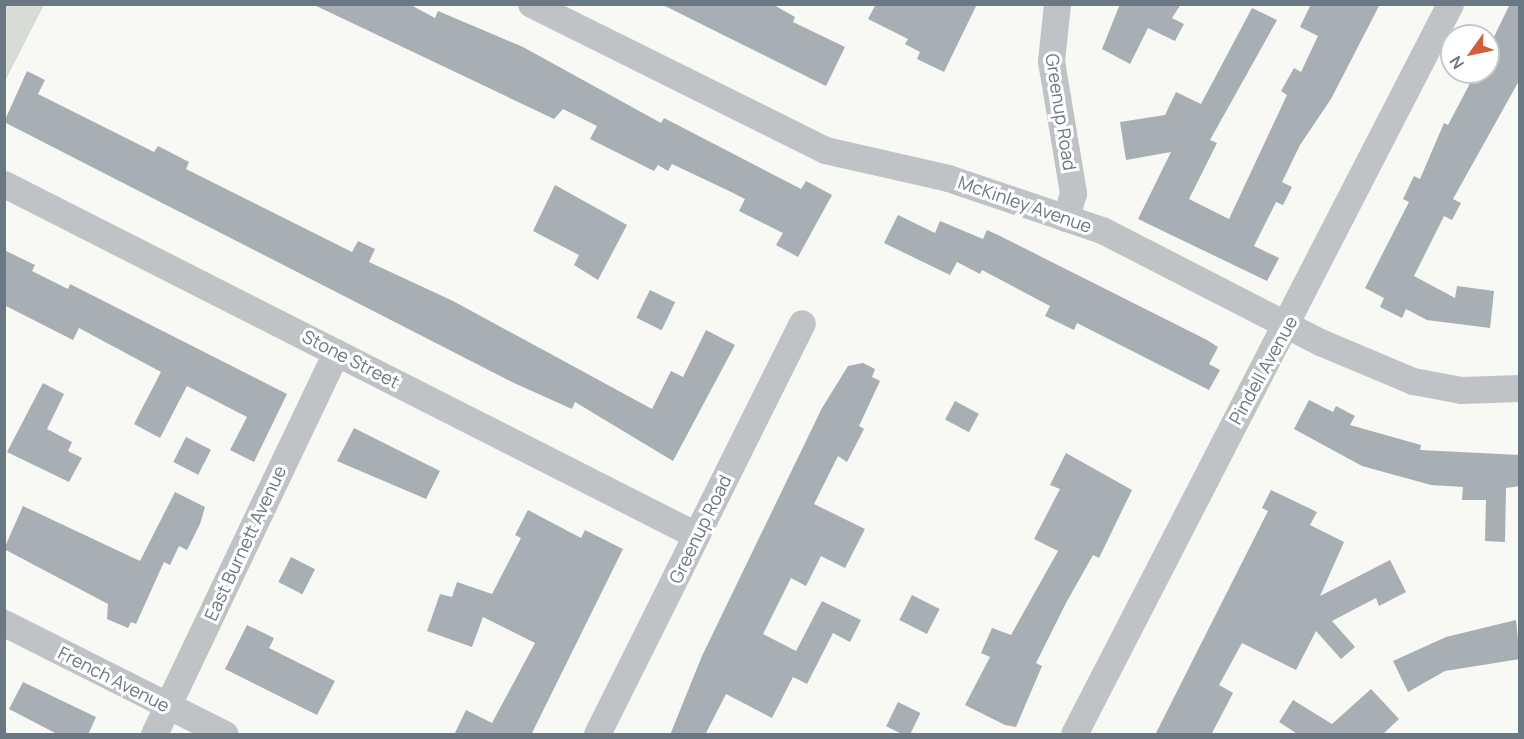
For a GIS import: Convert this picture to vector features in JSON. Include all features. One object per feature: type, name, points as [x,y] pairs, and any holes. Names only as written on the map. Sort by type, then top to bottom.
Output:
[{"type":"street","name":"McKinley Avenue","points":[[531,4],[825,150],[948,178],[1102,230],[1287,326],[1436,387],[1520,388]]},
{"type":"street","name":"Greenup Road","points":[[1057,4],[1051,61],[1073,194],[1066,218]]},
{"type":"street","name":"Pindell Avenue","points":[[1074,735],[1287,326],[1450,4]]},
{"type":"street","name":"Stone Street","points":[[4,184],[696,535]]},
{"type":"street","name":"Greenup Road","points":[[597,735],[802,323]]},
{"type":"street","name":"East Burnett Avenue","points":[[154,735],[336,352]]},
{"type":"street","name":"French Avenue","points":[[4,623],[225,735]]},
{"type":"shaded area","points":[[4,5],[44,5],[5,81]]},
{"type":"building","points":[[312,4],[409,4],[435,18],[438,11],[523,47],[661,123],[664,118],[801,189],[806,181],[832,195],[798,257],[776,245],[783,233],[739,211],[745,199],[672,164],[668,171],[658,165],[654,171],[590,139],[597,126],[563,109],[554,119]]},
{"type":"building","points":[[661,4],[772,4],[795,17],[793,22],[845,47],[826,86]]},
{"type":"building","points":[[876,4],[977,4],[944,72],[917,59],[920,52],[905,44],[908,39],[868,19]]},
{"type":"building","points":[[1120,4],[1181,4],[1172,18],[1184,24],[1175,41],[1148,28],[1130,64],[1102,49]]},
{"type":"building","points":[[1311,4],[1380,4],[1331,99],[1300,145],[1282,182],[1292,187],[1283,205],[1276,202],[1254,246],[1279,258],[1267,281],[1138,219],[1171,152],[1126,160],[1120,122],[1165,115],[1176,92],[1201,104],[1252,8],[1277,20],[1210,140],[1217,143],[1189,199],[1229,219],[1287,95],[1281,91],[1294,68],[1301,72],[1318,36],[1300,27]]},
{"type":"building","points":[[1510,4],[1520,4],[1520,79],[1453,199],[1461,203],[1452,220],[1444,216],[1414,276],[1455,298],[1457,286],[1494,291],[1490,328],[1427,320],[1406,309],[1402,318],[1380,307],[1384,298],[1365,288],[1409,202],[1403,199],[1414,176],[1420,179],[1444,123],[1448,125],[1470,84],[1500,84],[1500,24]]},
{"type":"building","points":[[27,71],[45,80],[38,94],[154,152],[158,146],[189,162],[186,169],[352,252],[358,241],[375,249],[369,262],[453,301],[652,409],[671,371],[683,377],[706,330],[735,345],[673,461],[575,402],[572,409],[514,383],[4,122]]},
{"type":"building","points":[[555,185],[627,225],[598,280],[574,265],[579,255],[533,231]]},
{"type":"building","points":[[898,215],[935,233],[940,221],[983,239],[987,230],[998,235],[1207,340],[1218,347],[1209,364],[1220,370],[1209,390],[1077,323],[1074,330],[1045,316],[1050,306],[982,270],[980,274],[957,262],[950,275],[884,243]]},
{"type":"building","points":[[4,250],[35,265],[32,271],[68,289],[70,284],[287,394],[254,462],[230,450],[247,417],[187,386],[160,438],[134,424],[161,372],[79,328],[73,340],[4,305]]},
{"type":"building","points":[[650,290],[675,302],[662,330],[636,318]]},
{"type":"building","points":[[863,363],[875,369],[872,377],[880,381],[859,426],[864,429],[847,462],[838,456],[814,504],[865,529],[845,568],[821,556],[806,586],[791,578],[763,634],[796,651],[822,601],[861,620],[850,642],[833,633],[807,684],[793,677],[772,718],[726,694],[705,735],[670,735],[702,656],[822,408],[848,366]]},
{"type":"building","points":[[43,383],[64,394],[47,429],[72,442],[68,451],[82,458],[69,482],[7,452]]},
{"type":"building","points":[[1309,400],[1333,412],[1336,406],[1355,416],[1350,425],[1421,445],[1420,450],[1520,455],[1520,486],[1506,488],[1505,542],[1485,541],[1486,500],[1462,500],[1463,487],[1431,485],[1362,466],[1294,429]]},
{"type":"building","points":[[955,401],[979,414],[969,432],[945,420]]},
{"type":"building","points":[[354,428],[440,471],[426,499],[337,461]]},
{"type":"building","points":[[186,437],[211,450],[198,475],[173,462]]},
{"type":"building","points":[[1066,453],[1132,490],[1099,558],[1093,555],[1036,663],[1042,666],[1016,727],[1005,725],[965,705],[990,657],[981,653],[992,628],[1011,635],[1058,551],[1034,539],[1060,489],[1050,485]]},
{"type":"building","points":[[1271,490],[1317,512],[1310,525],[1344,542],[1320,596],[1390,560],[1406,592],[1379,606],[1376,598],[1332,621],[1355,647],[1341,659],[1316,631],[1296,670],[1242,643],[1219,685],[1233,693],[1211,735],[1155,735],[1268,511],[1262,508]]},
{"type":"building","points":[[175,492],[205,507],[200,524],[187,550],[179,546],[170,565],[164,562],[136,624],[131,622],[128,628],[107,619],[108,604],[4,549],[23,506],[140,561]]},
{"type":"building","points":[[528,510],[581,538],[585,530],[623,549],[531,735],[454,735],[466,710],[492,723],[535,643],[483,617],[472,647],[427,631],[440,594],[452,597],[457,582],[492,594],[521,538],[515,535]]},
{"type":"building","points":[[291,557],[315,569],[302,594],[278,582]]},
{"type":"building","points":[[912,595],[940,609],[927,634],[899,620]]},
{"type":"building","points":[[1516,620],[1520,659],[1445,671],[1408,692],[1393,661],[1446,637]]},
{"type":"building","points":[[247,625],[274,638],[269,648],[335,681],[317,715],[225,669]]},
{"type":"building","points":[[23,682],[96,717],[88,735],[59,735],[9,709]]},
{"type":"building","points":[[1371,689],[1399,719],[1382,735],[1299,735],[1279,722],[1293,700],[1332,724]]},
{"type":"building","points":[[898,702],[920,713],[910,734],[902,734],[886,726]]}]
